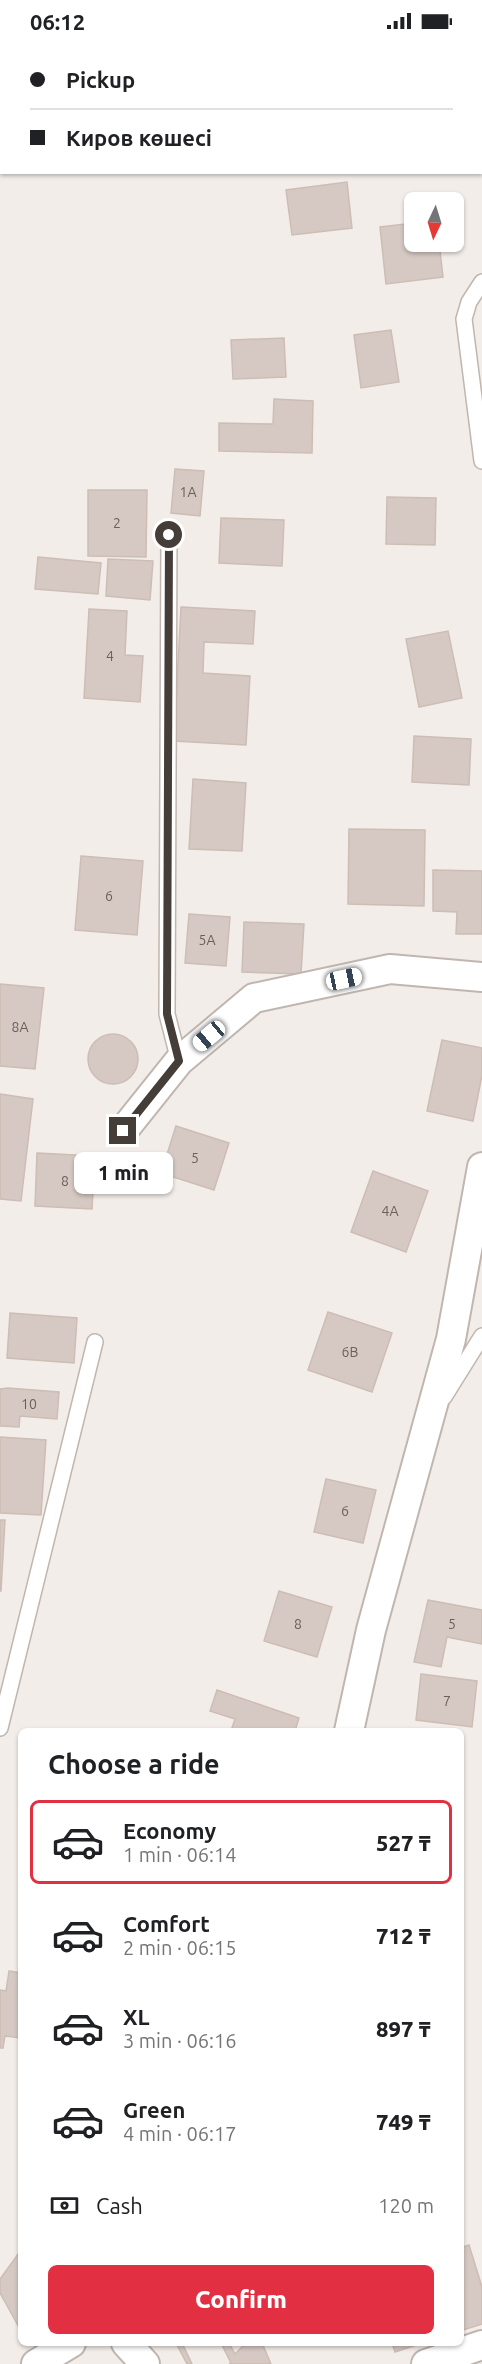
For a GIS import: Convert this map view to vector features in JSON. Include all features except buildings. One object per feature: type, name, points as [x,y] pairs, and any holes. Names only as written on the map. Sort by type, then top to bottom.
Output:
[{"type":"street","points":[[123,1131],[179,1061],[254,998],[390,969],[482,977]]},
{"type":"street","points":[[350,1728],[371,1630],[450,1339],[482,1167]]},
{"type":"street","points":[[426,2364],[482,2345]]},
{"type":"street","points":[[36,2364],[66,2346]]},
{"type":"street","points":[[129,2346],[145,2364]]},
{"type":"lane","points":[[482,282],[469,302],[464,320],[482,461]]},
{"type":"lane","points":[[169,535],[167,1014],[179,1061]]},
{"type":"lane","points":[[427,1425],[482,1336]]},
{"type":"lane","points":[[0,1728],[95,1342]]},
{"type":"route","points":[[123,1131],[179,1061],[167,1014],[169,535]]}]
